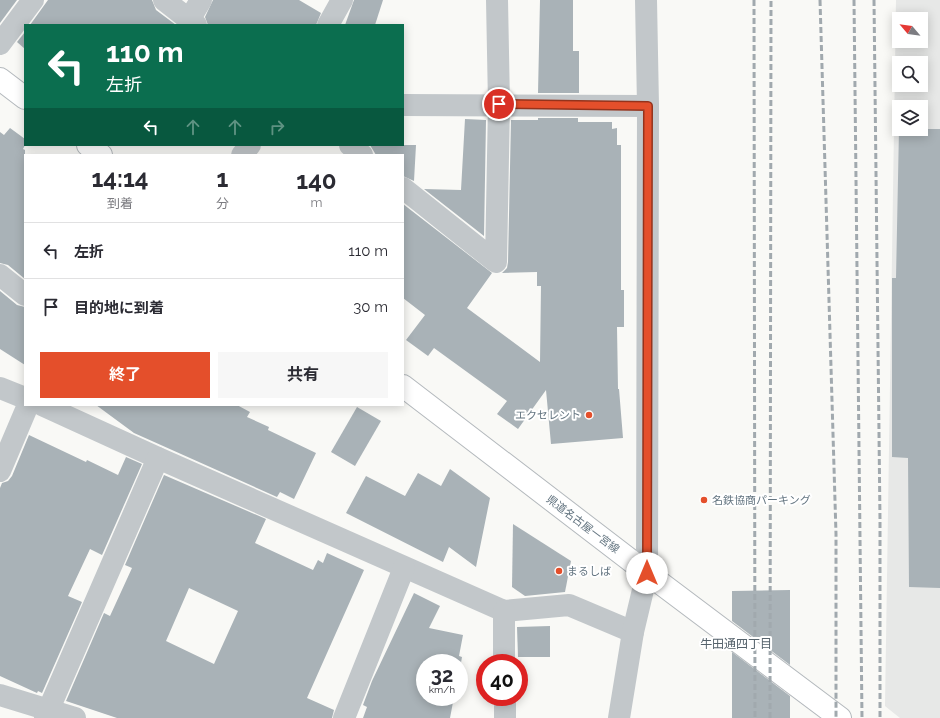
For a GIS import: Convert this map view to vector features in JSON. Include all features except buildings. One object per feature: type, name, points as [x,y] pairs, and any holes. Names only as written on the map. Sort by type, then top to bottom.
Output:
[{"type":"main road","points":[[89,146],[100,154]]},
{"type":"main road","name":"県道名古屋一宮線","points":[[404,387],[647,573],[840,718]]},
{"type":"street","points":[[0,44],[33,0]]},
{"type":"street","points":[[164,0],[193,22],[201,0]]},
{"type":"street","points":[[329,24],[342,0]]},
{"type":"street","points":[[404,189],[496,262],[499,104],[497,0]]},
{"type":"street","points":[[619,718],[634,632],[647,573],[648,106],[646,0]]},
{"type":"street","points":[[404,105],[499,104],[648,106]]},
{"type":"street","points":[[243,154],[249,146]]},
{"type":"street","points":[[351,146],[361,154]]},
{"type":"street","points":[[0,276],[24,294]]},
{"type":"street","points":[[0,388],[24,398]]},
{"type":"street","points":[[0,471],[28,406]]},
{"type":"street","points":[[50,406],[158,458],[504,611],[569,605],[634,632]]},
{"type":"street","points":[[47,714],[158,458]]},
{"type":"street","points":[[344,718],[404,568]]},
{"type":"street","points":[[504,611],[504,654]]},
{"type":"street","points":[[0,695],[47,714],[75,718]]},
{"type":"street","points":[[505,706],[505,718]]},
{"type":"shaded area","points":[[896,0],[940,0],[940,718],[900,718],[885,706],[894,136],[928,136],[928,100],[894,100],[895,92],[928,92],[928,56],[895,56],[895,48],[928,48],[928,12],[896,12]]},
{"type":"railway","points":[[754,0],[755,718]]},
{"type":"railway","points":[[770,718],[771,0]]},
{"type":"railway","points":[[820,0],[836,534],[836,718]]},
{"type":"railway","points":[[854,0],[862,718]]},
{"type":"railway","points":[[874,0],[880,520],[880,718]]},
{"type":"place","name":"エクセレント","points":[[589,415]]},
{"type":"place","name":"名鉄協商パーキング","points":[[704,500]]},
{"type":"place","name":"まるしば","points":[[559,571]]},
{"type":"district","name":"牛田通四丁目","points":[[736,644]]},
{"type":"route","points":[[499,104],[648,106],[647,573]]}]
